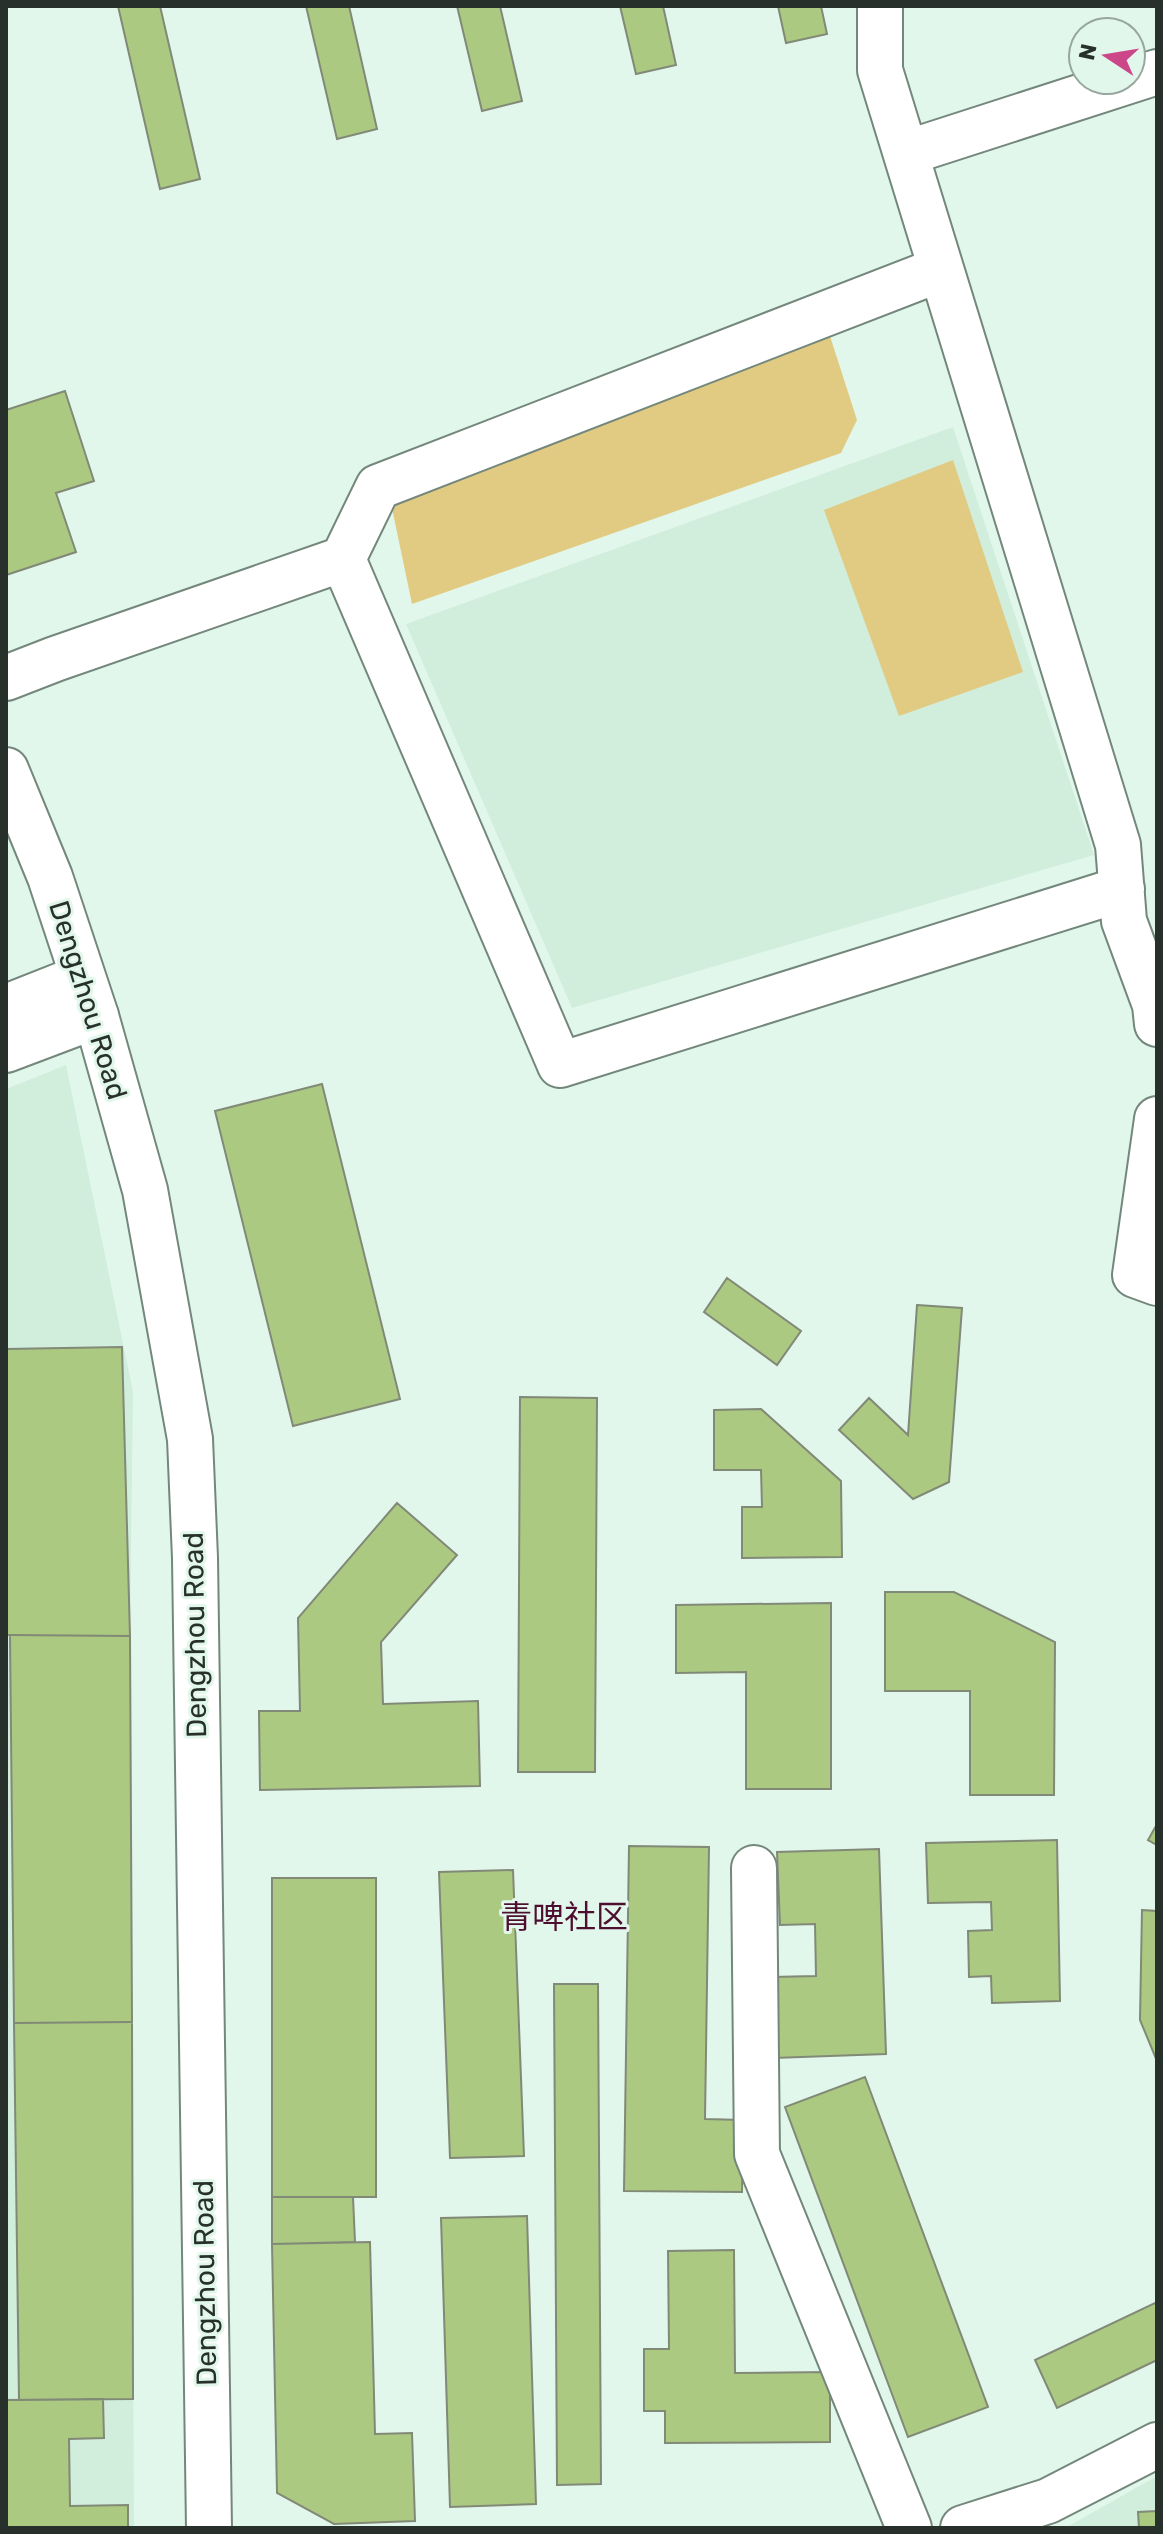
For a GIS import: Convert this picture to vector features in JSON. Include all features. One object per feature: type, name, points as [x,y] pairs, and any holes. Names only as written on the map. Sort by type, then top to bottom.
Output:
[{"type":"main road","points":[[880,6],[880,70],[1118,845],[1124,921],[1155,1005],[1157,1024]]},
{"type":"main road","points":[[906,153],[1157,72]]},
{"type":"main road","points":[[6,678],[343,559],[378,487],[941,269]]},
{"type":"main road","points":[[343,559],[560,1065],[1122,889]]},
{"type":"main road","name":"Dengzhou Road","points":[[6,770],[50,877],[89,997],[145,1190],[190,1439],[195,1558],[209,2528]]},
{"type":"main road","points":[[6,1007],[89,997]]},
{"type":"main road","points":[[6,1050],[89,997]]},
{"type":"main road","points":[[1157,1119],[1135,1275],[1157,1283]]},
{"type":"main road","points":[[754,1868],[757,2154],[909,2528]]},
{"type":"main road","points":[[963,2528],[1048,2501],[1157,2445]]},
{"type":"shaded area","points":[[829,333],[857,420],[841,453],[412,604],[389,494]]},
{"type":"shaded area","points":[[953,427],[1094,855],[572,1008],[406,624]]},
{"type":"shaded area","points":[[953,460],[1023,672],[899,716],[824,510]]},
{"type":"shaded area","points":[[66,1065],[133,1392],[130,1636],[134,2528],[6,2528],[6,1089]]},
{"type":"shaded area","points":[[1157,2476],[1157,2528],[1067,2527]]},
{"type":"building","points":[[118,6],[160,6],[200,179],[160,189]]},
{"type":"building","points":[[306,6],[349,6],[377,129],[337,139]]},
{"type":"building","points":[[457,6],[500,6],[522,101],[482,111]]},
{"type":"building","points":[[620,6],[663,6],[676,65],[636,74]]},
{"type":"building","points":[[778,6],[821,6],[827,34],[786,43]]},
{"type":"building","points":[[65,391],[94,481],[56,493],[76,552],[6,575],[6,410]]},
{"type":"building","points":[[322,1084],[400,1399],[293,1426],[215,1111]]},
{"type":"building","points":[[727,1278],[801,1331],[777,1365],[704,1312]]},
{"type":"building","points":[[917,1305],[962,1308],[949,1482],[913,1499],[839,1430],[869,1398],[908,1435]]},
{"type":"building","points":[[122,1347],[130,1636],[6,1635],[6,1349]]},
{"type":"building","points":[[520,1397],[597,1398],[595,1772],[518,1772]]},
{"type":"building","points":[[761,1409],[841,1481],[842,1557],[742,1558],[742,1507],[762,1507],[761,1470],[714,1470],[714,1410]]},
{"type":"building","points":[[397,1503],[457,1555],[381,1642],[383,1704],[478,1701],[480,1786],[260,1790],[259,1711],[300,1711],[298,1618]]},
{"type":"building","points":[[885,1592],[954,1592],[1055,1642],[1054,1795],[970,1795],[970,1691],[885,1691]]},
{"type":"building","points":[[831,1603],[831,1789],[746,1789],[746,1672],[676,1673],[676,1605]]},
{"type":"building","points":[[10,1635],[130,1636],[132,2022],[14,2023]]},
{"type":"building","points":[[1157,1824],[1157,1845],[1148,1840]]},
{"type":"building","points":[[1057,1840],[1060,2001],[992,2003],[991,1976],[969,1977],[968,1931],[992,1930],[991,1902],[928,1903],[926,1843]]},
{"type":"building","points":[[629,1846],[709,1847],[705,2119],[743,2120],[742,2192],[624,2191]]},
{"type":"building","points":[[879,1849],[886,2054],[774,2058],[772,1977],[816,1976],[815,1924],[780,1925],[777,1852]]},
{"type":"building","points":[[513,1870],[524,2156],[450,2158],[439,1872]]},
{"type":"building","points":[[272,1878],[376,1878],[376,2197],[272,2197]]},
{"type":"building","points":[[1142,1910],[1157,1911],[1157,2061],[1140,2020]]},
{"type":"building","points":[[554,1984],[598,1984],[601,2484],[557,2485]]},
{"type":"building","points":[[132,2022],[133,2399],[19,2400],[14,2023]]},
{"type":"building","points":[[865,2077],[988,2407],[908,2437],[785,2107]]},
{"type":"building","points":[[272,2197],[353,2197],[355,2242],[272,2244]]},
{"type":"building","points":[[527,2216],[536,2504],[450,2507],[441,2218]]},
{"type":"building","points":[[370,2242],[375,2434],[412,2433],[415,2521],[334,2524],[277,2493],[272,2244]]},
{"type":"building","points":[[734,2250],[735,2373],[830,2372],[830,2442],[665,2443],[665,2411],[644,2411],[644,2349],[669,2349],[668,2251]]},
{"type":"building","points":[[1157,2302],[1157,2360],[1057,2408],[1035,2360]]},
{"type":"building","points":[[103,2399],[104,2438],[69,2439],[70,2506],[128,2505],[128,2528],[6,2528],[6,2400]]},
{"type":"building","points":[[1157,2511],[1157,2528],[1139,2528],[1138,2512]]},
{"type":"district","name":"青啤社区","points":[[564,1917]]}]
